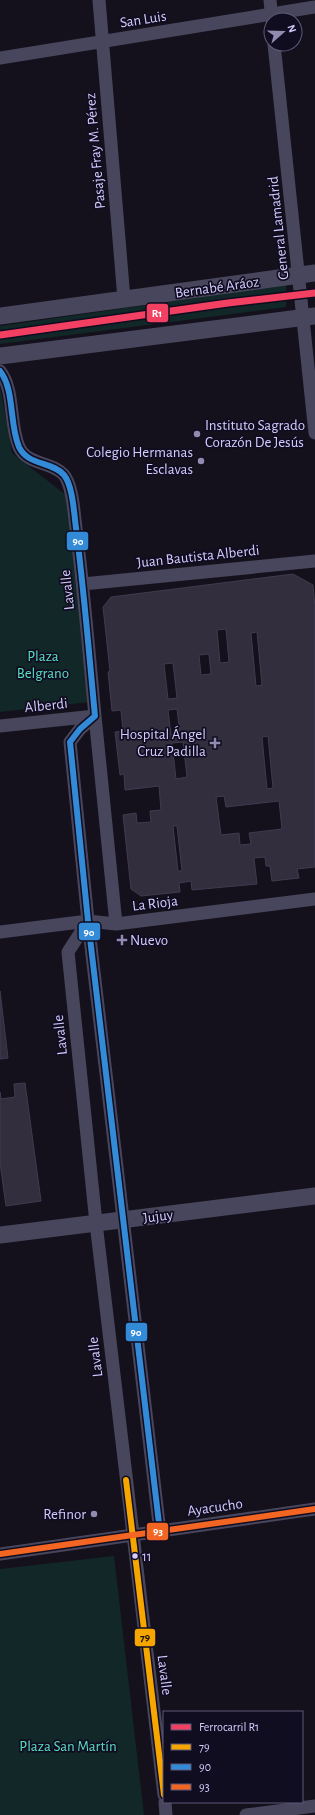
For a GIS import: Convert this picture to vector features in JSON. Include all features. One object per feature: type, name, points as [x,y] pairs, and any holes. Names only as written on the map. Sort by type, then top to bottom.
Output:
[{"type":"street","name":"Pasaje Fray M. Pérez","points":[[99,0],[124,299]]},
{"type":"street","points":[[270,0],[271,12]]},
{"type":"street","name":"San Luis","points":[[293,12],[315,7]]},
{"type":"street","name":"San Luis","points":[[0,58],[263,18]]},
{"type":"street","name":"General Lamadrid","points":[[275,52],[307,274],[315,433]]},
{"type":"street","name":"Bernabé Aráoz","points":[[0,316],[307,274]]},
{"type":"street","points":[[0,356],[309,317]]},
{"type":"street","name":"Lavalle","points":[[0,371],[6,381],[16,439],[20,449],[30,460],[53,467],[64,475],[70,492],[83,584],[116,924]]},
{"type":"street","name":"Juan Bautista Alberdi","points":[[83,584],[315,561]]},
{"type":"street","points":[[95,716],[80,729],[70,742],[88,921],[160,1532]]},
{"type":"street","name":"Alberdi","points":[[0,726],[95,716]]},
{"type":"street","name":"La Rioja","points":[[0,932],[88,921],[116,924],[315,899]]},
{"type":"street","name":"Lavalle","points":[[88,921],[68,952],[96,1223],[163,1787]]},
{"type":"street","name":"Jujuy","points":[[0,1235],[315,1196]]},
{"type":"street","name":"Ayacucho","points":[[0,1554],[315,1509]]},
{"type":"street","points":[[165,1803],[166,1815]]},
{"type":"street","points":[[246,1815],[315,1806]]},
{"type":"green space","points":[[286,285],[286,307],[0,344],[0,326]]},
{"type":"green space","name":"Plaza Belgrano","points":[[0,386],[12,453],[67,496],[90,702],[0,712]]},
{"type":"green space","name":"Plaza San Martín","points":[[114,1556],[144,1815],[0,1815],[0,1569]]},
{"type":"building","name":"Hospital Ángel Cruz Padilla","points":[[293,574],[313,585],[315,607],[315,867],[297,869],[299,878],[272,881],[270,866],[266,866],[265,857],[254,858],[257,884],[192,890],[191,881],[179,883],[180,892],[141,896],[131,889],[123,815],[136,813],[137,823],[151,822],[150,811],[161,810],[159,786],[125,790],[124,774],[120,775],[115,732],[123,731],[121,710],[112,711],[108,672],[110,671],[103,607],[111,597]],"holes":[[[226,629],[229,662],[220,663],[217,630]],[[257,632],[262,685],[256,686],[251,633]],[[209,654],[211,674],[201,675],[199,655]],[[173,663],[177,698],[168,699],[164,664]],[[177,709],[180,734],[171,735],[168,710]],[[268,736],[273,788],[267,789],[262,737]],[[183,742],[187,777],[176,779],[172,743]],[[224,796],[226,807],[279,801],[282,829],[249,833],[251,844],[240,845],[239,833],[221,835],[216,797]],[[173,826],[177,826],[182,871],[178,871]]]},
{"type":"building","points":[[0,991],[8,1058],[0,1059]]},
{"type":"building","points":[[25,1083],[41,1201],[6,1206],[0,1163],[0,1092],[1,1099],[15,1097],[14,1084]]},
{"type":"rail line","name":"R1","points":[[0,335],[228,303],[315,293]]},
{"type":"transit line","name":"90","points":[[0,371],[8,388],[14,428],[19,447],[23,453],[34,461],[53,467],[64,475],[69,486],[74,508],[95,716],[80,729],[70,742],[88,921],[160,1532]]},
{"type":"transit line","name":"79","points":[[126,1480],[163,1787]]},
{"type":"transit line","name":"93","points":[[0,1554],[315,1509]]},
{"type":"place","name":"Instituto Sagrado Corazón De Jesús","points":[[197,434]]},
{"type":"place","name":"Colegio Hermanas Esclavas","points":[[201,461]]},
{"type":"place","name":"Hospital Ángel Cruz Padilla","points":[[215,743]]},
{"type":"place","name":"Nuevo","points":[[122,940]]},
{"type":"place","name":"Refinor","points":[[94,1514]]},
{"type":"place","name":"11","points":[[135,1556]]}]
